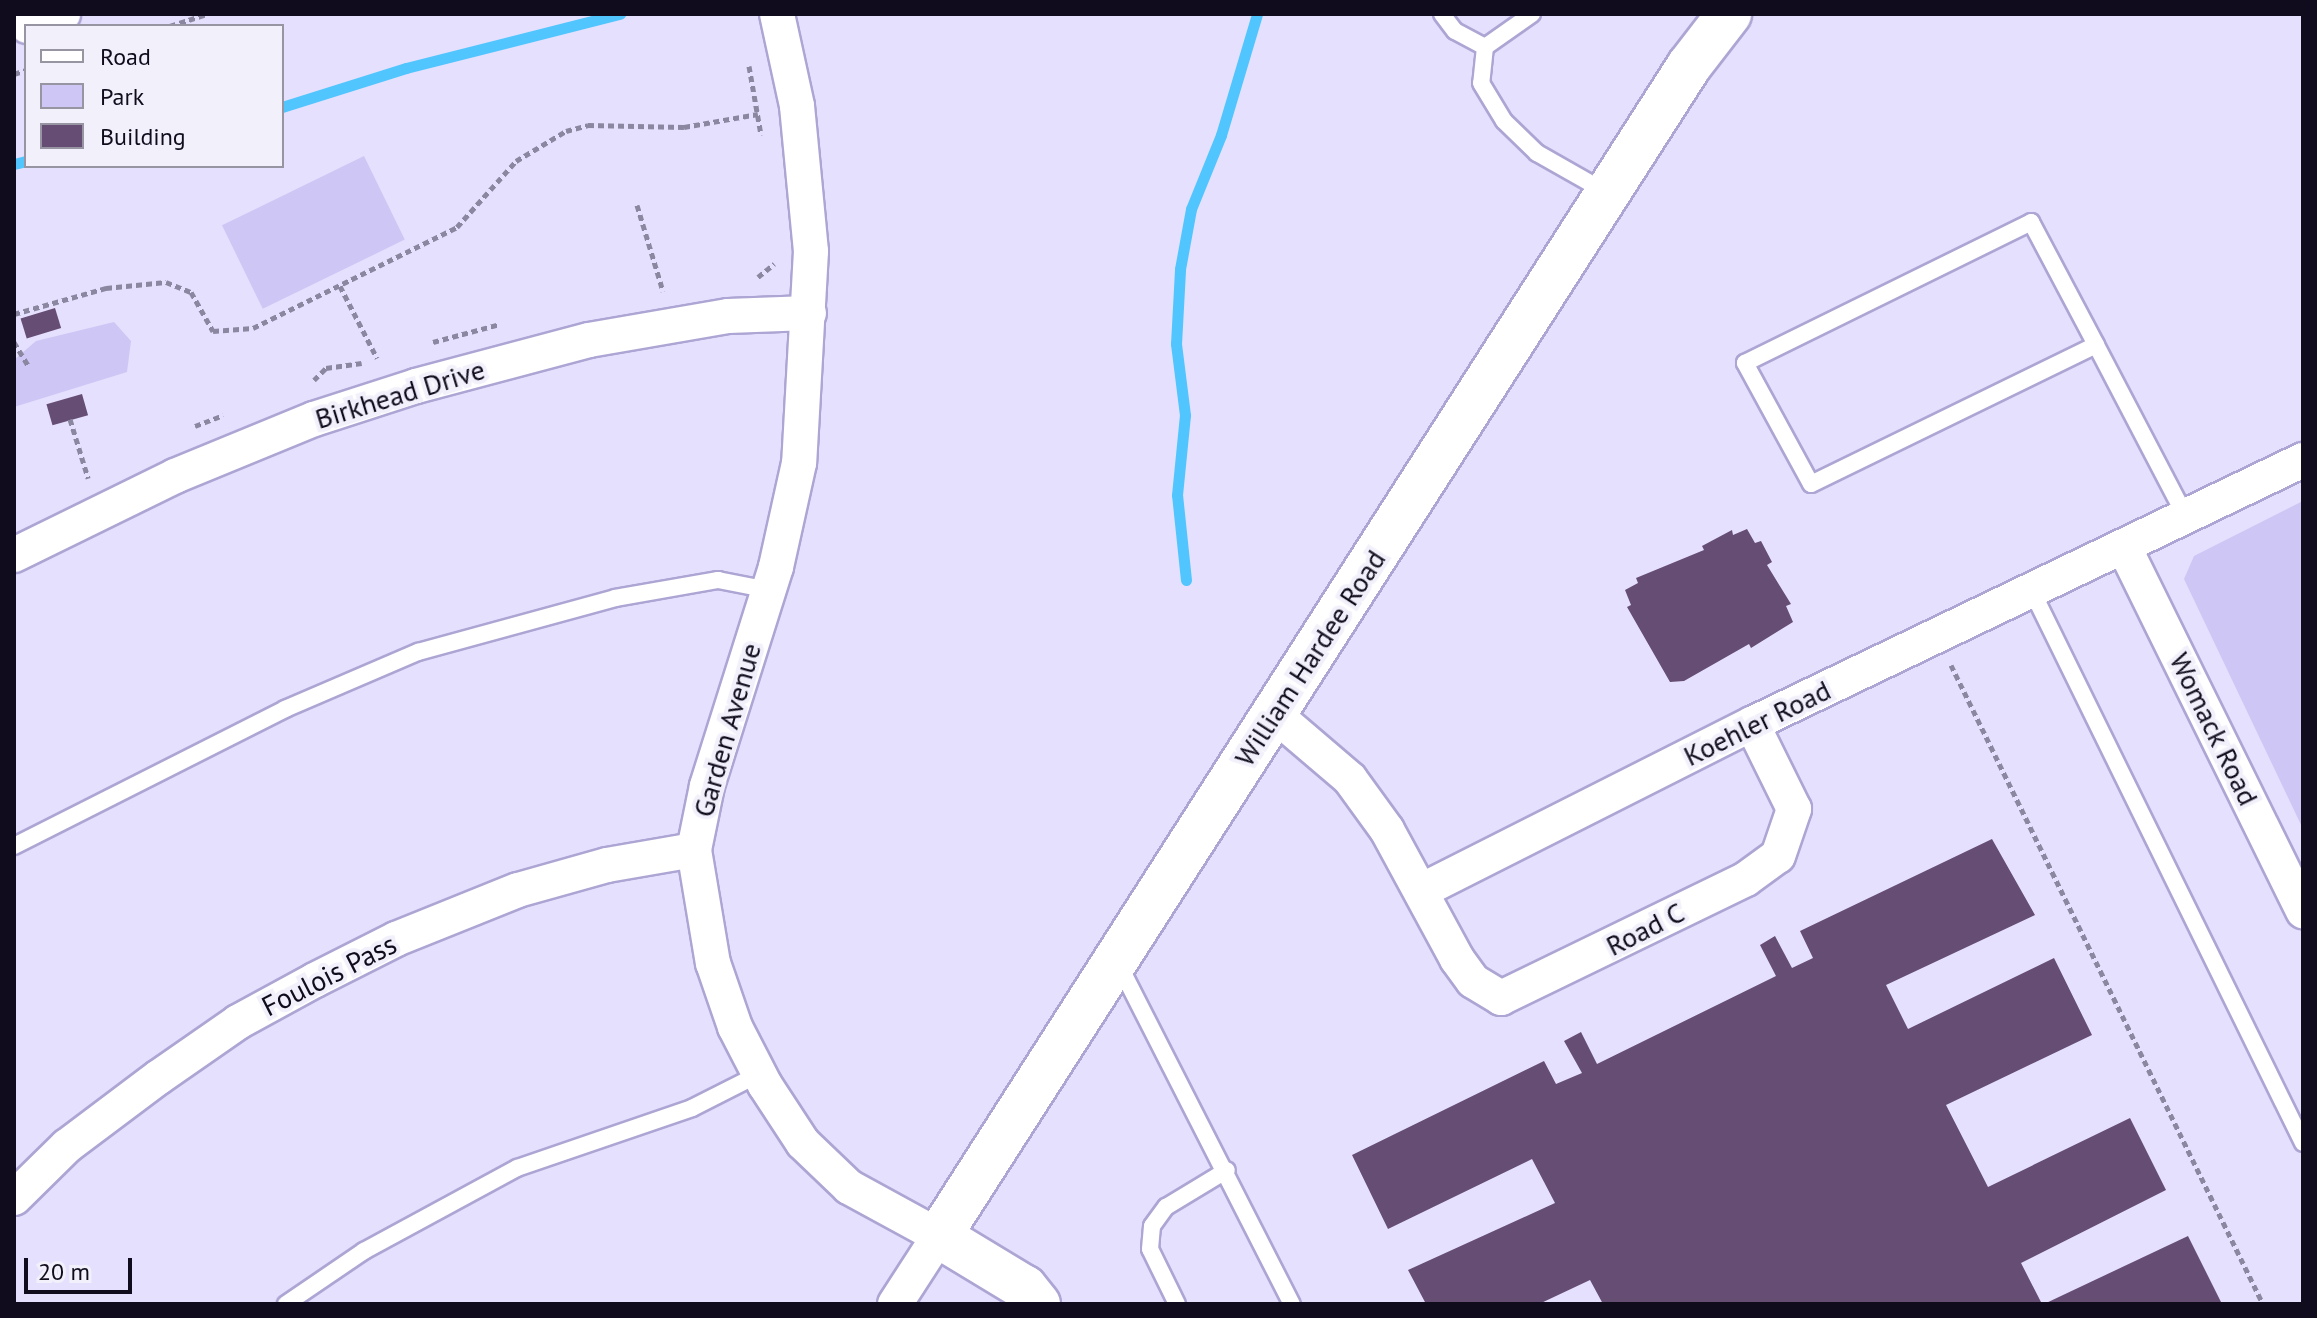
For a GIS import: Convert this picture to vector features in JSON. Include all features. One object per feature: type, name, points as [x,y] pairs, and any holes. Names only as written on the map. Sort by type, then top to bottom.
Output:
[{"type":"street","points":[[32,24],[63,14]]},
{"type":"street","name":"Garden Avenue","points":[[777,14],[797,106],[811,251],[799,463],[769,590],[707,786],[694,850],[713,963],[735,1027],[759,1074],[803,1143],[849,1187],[1025,1288],[1038,1304]]},
{"type":"street","name":"William Hardee Road","points":[[895,1304],[1608,193],[1729,14]]},
{"type":"street","name":"Birkhead Drive","points":[[14,555],[175,476],[314,419],[416,386],[589,340],[728,316],[809,313]]},
{"type":"street","name":"Koehler Road","points":[[1423,890],[1752,724],[2303,460]]},
{"type":"street","name":"Womack Road","points":[[2124,547],[2303,911]]},
{"type":"street","points":[[1274,714],[1350,779],[1423,890]]},
{"type":"street","name":"Road C","points":[[1423,890],[1473,981],[1501,998],[1746,879],[1778,856],[1794,809],[1752,724]]},
{"type":"street","name":"Foulois Pass","points":[[14,1198],[67,1146],[159,1077],[238,1022],[315,980],[396,939],[518,890],[607,865],[694,850]]},
{"type":"lane","points":[[1442,14],[1455,31],[1485,47]]},
{"type":"lane","points":[[1532,14],[1485,47],[1481,83],[1504,121],[1537,153],[1608,193]]},
{"type":"lane","points":[[2096,345],[1811,484],[1745,363],[2031,222],[2096,345],[2186,517]]},
{"type":"lane","points":[[14,846],[245,728],[418,652],[615,598],[718,580],[769,590]]},
{"type":"lane","points":[[2032,591],[2303,1143]]},
{"type":"lane","points":[[1116,961],[1227,1170],[1292,1304]]},
{"type":"lane","points":[[286,1304],[364,1251],[517,1168],[692,1108],[759,1074]]},
{"type":"lane","points":[[1177,1304],[1150,1249],[1152,1226],[1166,1207],[1227,1170]]},
{"type":"path","points":[[176,24],[208,14]]},
{"type":"path","points":[[747,53],[762,140]]},
{"type":"path","points":[[14,314],[117,286],[166,282],[191,292],[213,331],[230,333],[253,328],[457,227],[516,161],[566,131],[588,125],[684,127],[797,106]]},
{"type":"path","points":[[637,205],[663,291]]},
{"type":"path","points":[[747,279],[769,272],[773,249]]},
{"type":"path","points":[[340,286],[377,358]]},
{"type":"path","points":[[649,293],[679,288]]},
{"type":"path","points":[[422,345],[515,320]]},
{"type":"path","points":[[14,342],[28,365]]},
{"type":"path","points":[[299,386],[326,368],[392,354]]},
{"type":"path","points":[[180,434],[233,411]]},
{"type":"path","points":[[70,419],[88,478]]},
{"type":"path","points":[[75,484],[101,472]]},
{"type":"path","points":[[1937,636],[2263,1304]]},
{"type":"green space","points":[[364,156],[405,240],[263,309],[222,225]]},
{"type":"green space","points":[[114,322],[131,341],[127,372],[14,407],[14,360],[36,341]]},
{"type":"green space","points":[[2303,501],[2303,829],[2184,579],[2194,556]]},
{"type":"building","points":[[55,308],[61,328],[27,339],[21,319]]},
{"type":"building","points":[[82,394],[88,415],[52,425],[46,404]]},
{"type":"building","points":[[1747,529],[1755,543],[1761,541],[1772,562],[1767,565],[1791,604],[1786,606],[1793,622],[1751,648],[1749,644],[1684,681],[1670,682],[1627,607],[1631,605],[1625,590],[1638,583],[1636,578],[1704,550],[1702,546],[1732,530],[1733,535]]},
{"type":"building","points":[[1992,839],[2035,915],[1886,985],[1908,1029],[2054,958],[2092,1035],[1946,1105],[1988,1187],[2130,1118],[2166,1190],[2021,1263],[2042,1304],[1603,1304],[1590,1280],[1539,1304],[1426,1304],[1408,1270],[1555,1203],[1532,1159],[1388,1229],[1352,1155],[1544,1061],[1556,1084],[1582,1073],[1564,1041],[1581,1032],[1597,1064],[1776,976],[1760,945],[1775,936],[1792,968],[1813,958],[1800,931]]},
{"type":"building","points":[[2188,1236],[2222,1304],[2044,1304]]},
{"type":"waterway","points":[[284,106],[406,68],[620,14]]},
{"type":"waterway","points":[[1186,580],[1177,495],[1185,415],[1176,344],[1180,269],[1191,209],[1221,135],[1257,14]]},
{"type":"waterway","points":[[14,164],[24,162]]}]
